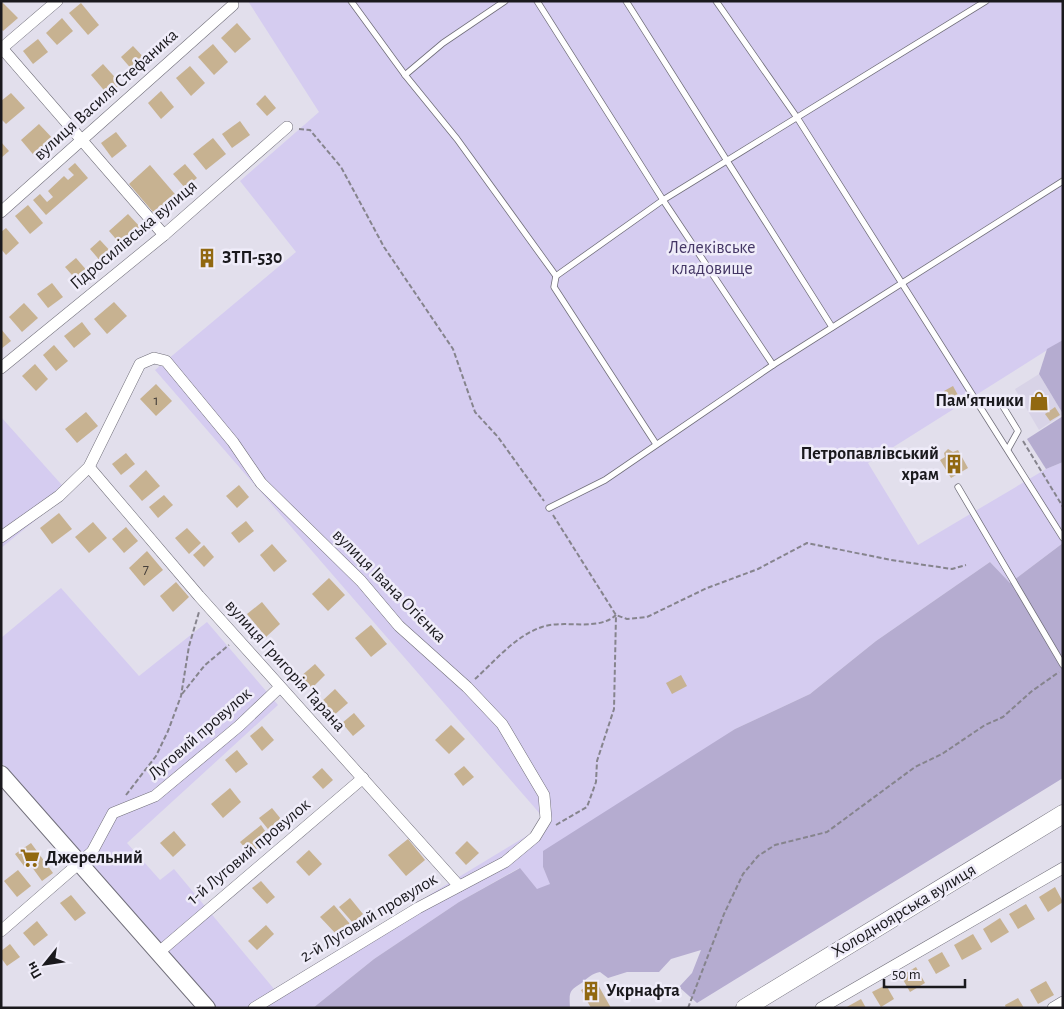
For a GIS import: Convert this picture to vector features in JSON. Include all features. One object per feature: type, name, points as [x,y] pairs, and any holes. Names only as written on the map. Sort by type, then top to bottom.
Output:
[{"type":"main road","name":"Холодноярська вулиця","points":[[745,1008],[1063,814]]},
{"type":"street","points":[[57,1],[2,48],[80,141],[164,235]]},
{"type":"street","name":"вулиця Василя Стефаника","points":[[1,212],[233,5]]},
{"type":"street","name":"Гідросилівська вулиця","points":[[1,368],[164,235],[287,127]]},
{"type":"street","name":"вулиця Івана Огієнка","points":[[89,467],[140,364],[154,358],[166,361],[233,442],[261,483],[362,581],[399,626],[467,686],[502,724],[544,795],[546,818],[535,837],[505,862]]},
{"type":"street","points":[[1,536],[59,496],[89,467]]},
{"type":"street","name":"вулиця Григорія Тарана","points":[[89,467],[280,688],[459,886]]},
{"type":"street","name":"Луговий провулок","points":[[113,814],[155,796],[239,726],[280,688]]},
{"type":"street","points":[[1,774],[207,1008]]},
{"type":"street","name":"1-й Луговий провулок","points":[[158,953],[363,778]]},
{"type":"street","points":[[1,931],[92,852],[113,814]]},
{"type":"street","name":"2-й Луговий провулок","points":[[254,1008],[459,886],[505,862]]},
{"type":"street","points":[[821,1008],[1063,868]]},
{"type":"street","points":[[1053,1008],[1063,1002]]},
{"type":"lane","points":[[351,1],[457,139],[556,276]]},
{"type":"lane","points":[[406,75],[443,43],[505,1]]},
{"type":"lane","points":[[537,1],[664,200],[773,365]]},
{"type":"lane","points":[[626,1],[832,327]]},
{"type":"lane","points":[[716,1],[798,119],[1063,538]]},
{"type":"lane","points":[[656,444],[554,287],[556,276],[664,200],[798,119],[986,1]]},
{"type":"lane","points":[[549,508],[605,480],[773,365],[1063,181]]},
{"type":"lane","points":[[980,405],[999,400],[1018,431],[1008,449]]},
{"type":"lane","points":[[958,487],[1063,665]]},
{"type":"path","points":[[287,127],[310,130],[341,167],[384,247],[453,349],[475,412],[498,437],[549,508],[616,615],[614,709],[598,761],[596,782],[587,807],[535,837]]},
{"type":"path","points":[[1018,431],[1063,507]]},
{"type":"path","points":[[616,615],[627,619],[647,617],[707,588],[758,570],[807,543],[892,560],[952,569],[966,565]]},
{"type":"path","points":[[113,814],[156,756],[168,731],[181,696],[189,646],[199,614],[199,596]]},
{"type":"path","points":[[467,686],[510,646],[530,632],[555,624],[609,621],[616,615]]},
{"type":"path","points":[[181,696],[205,665],[237,639]]},
{"type":"path","points":[[688,1008],[724,914],[743,874],[758,856],[775,845],[827,832],[915,766],[942,754],[986,725],[1003,717],[1032,691],[1063,669]]},
{"type":"shaded area","points":[[1063,340],[1063,414],[1039,374],[1047,349]]},
{"type":"shaded area","name":"Пам'ятники","points":[[1039,374],[1063,414],[1039,430],[1015,389]]},
{"type":"shaded area","points":[[1063,416],[1063,462],[1046,469],[1027,439]]},
{"type":"shaded area","points":[[1063,543],[1063,778],[697,1003],[679,987],[692,973],[701,950],[671,959],[659,972],[627,972],[608,978],[600,972],[594,974],[572,990],[570,1008],[313,1008],[374,959],[459,902],[520,868],[537,889],[550,884],[543,867],[543,851],[735,729],[810,694],[876,641],[990,562],[1010,583]]},
{"type":"green space","name":"Лелеківське кладовище","points":[[248,1],[1063,1],[1063,340],[868,463],[918,545],[1046,469],[1063,462],[1063,543],[1010,583],[990,562],[876,641],[810,694],[735,729],[676,769],[543,867],[551,884],[537,890],[519,868],[459,902],[374,959],[313,1008],[217,1008],[1,762],[1,638],[61,588],[139,676],[207,622],[278,705],[127,843],[160,880],[174,869],[274,989],[548,823],[155,370],[296,252],[240,181],[319,112]]},
{"type":"green space","points":[[1,417],[69,493],[1,548]]},
{"type":"building","points":[[1,1],[18,18],[3,31],[1,29]]},
{"type":"building","points":[[81,3],[99,25],[88,35],[69,13]]},
{"type":"building","points":[[62,18],[73,31],[57,45],[46,33]]},
{"type":"building","points":[[237,23],[251,39],[235,53],[221,38]]},
{"type":"building","points":[[38,39],[48,52],[33,64],[23,51]]},
{"type":"building","points":[[213,44],[228,62],[214,75],[198,57]]},
{"type":"building","points":[[133,46],[147,61],[134,72],[121,57]]},
{"type":"building","points":[[103,64],[121,84],[108,95],[91,75]]},
{"type":"building","points":[[190,66],[205,83],[191,96],[176,78]]},
{"type":"building","points":[[161,91],[174,107],[161,119],[148,103]]},
{"type":"building","points":[[11,93],[25,108],[6,124],[1,119],[1,101]]},
{"type":"building","points":[[265,95],[276,108],[267,116],[256,104]]},
{"type":"building","points":[[240,121],[250,135],[232,148],[222,134]]},
{"type":"building","points":[[39,124],[56,142],[37,159],[21,140]]},
{"type":"building","points":[[116,132],[127,146],[112,158],[101,143]]},
{"type":"building","points":[[213,138],[226,154],[206,170],[193,154]]},
{"type":"building","points":[[1,142],[9,151],[1,158]]},
{"type":"building","points":[[75,163],[88,178],[46,215],[33,200],[40,194],[47,202],[53,197],[48,191],[64,176],[68,180],[74,175],[68,169]]},
{"type":"building","points":[[185,164],[197,178],[185,188],[173,174]]},
{"type":"building","points":[[150,165],[180,200],[159,219],[129,184]]},
{"type":"building","points":[[28,205],[43,223],[30,234],[15,216]]},
{"type":"building","points":[[128,214],[141,228],[121,245],[109,231]]},
{"type":"building","points":[[6,228],[19,243],[6,255],[1,249],[1,232]]},
{"type":"building","points":[[100,240],[113,254],[102,263],[90,249]]},
{"type":"building","name":"ЗТП-530","points":[[206,249],[215,261],[208,266],[199,255]]},
{"type":"building","points":[[76,258],[89,273],[78,282],[65,267]]},
{"type":"building","points":[[52,283],[63,297],[48,308],[37,294]]},
{"type":"building","points":[[114,302],[127,316],[107,334],[94,319]]},
{"type":"building","points":[[24,303],[38,318],[22,332],[9,317]]},
{"type":"building","points":[[82,322],[91,334],[74,348],[64,336]]},
{"type":"building","points":[[1,329],[11,341],[1,349]]},
{"type":"building","points":[[54,345],[68,361],[56,371],[43,355]]},
{"type":"building","points":[[35,364],[48,379],[36,391],[22,376]]},
{"type":"building","points":[[156,384],[172,401],[156,416],[140,399]]},
{"type":"building","points":[[953,386],[959,397],[951,402],[944,391]]},
{"type":"building","points":[[1055,407],[1060,415],[1050,421],[1045,414]]},
{"type":"building","points":[[86,412],[98,426],[77,443],[65,429]]},
{"type":"building","name":"Петропавлівський храм","points":[[948,449],[953,452],[958,450],[968,468],[951,478],[940,460],[945,457],[944,453]]},
{"type":"building","points":[[126,453],[135,464],[121,475],[112,464]]},
{"type":"building","points":[[146,470],[160,486],[142,501],[129,486]]},
{"type":"building","points":[[239,485],[249,497],[237,508],[226,496]]},
{"type":"building","points":[[164,495],[173,505],[158,518],[149,507]]},
{"type":"building","points":[[59,513],[72,529],[52,544],[40,528]]},
{"type":"building","points":[[246,521],[254,531],[239,543],[231,533]]},
{"type":"building","points":[[93,522],[107,538],[89,553],[75,537]]},
{"type":"building","points":[[126,527],[138,541],[124,553],[112,539]]},
{"type":"building","points":[[187,528],[201,543],[189,554],[175,538]]},
{"type":"building","points":[[272,544],[287,561],[274,572],[260,555]]},
{"type":"building","points":[[204,545],[214,557],[204,567],[193,555]]},
{"type":"building","points":[[147,551],[163,570],[144,586],[129,568]]},
{"type":"building","points":[[329,578],[345,595],[328,611],[312,594]]},
{"type":"building","points":[[176,582],[189,597],[173,612],[160,596]]},
{"type":"building","points":[[262,602],[280,624],[266,637],[247,614]]},
{"type":"building","points":[[371,625],[387,644],[371,657],[355,638]]},
{"type":"building","points":[[315,664],[325,675],[311,689],[300,677]]},
{"type":"building","points":[[681,675],[687,686],[672,694],[666,683]]},
{"type":"building","points":[[335,689],[348,703],[333,716],[321,702]]},
{"type":"building","points":[[354,713],[365,726],[353,736],[342,723]]},
{"type":"building","points":[[451,725],[465,739],[449,754],[435,740]]},
{"type":"building","points":[[262,726],[274,740],[262,751],[250,736]]},
{"type":"building","points":[[237,750],[248,764],[236,773],[225,760]]},
{"type":"building","points":[[464,766],[474,777],[463,786],[454,774]]},
{"type":"building","points":[[322,768],[333,780],[323,789],[312,777]]},
{"type":"building","points":[[230,788],[241,802],[223,818],[211,804]]},
{"type":"building","points":[[272,808],[285,824],[272,834],[259,818]]},
{"type":"building","points":[[261,825],[270,838],[250,854],[240,842]]},
{"type":"building","points":[[174,831],[186,845],[173,857],[160,843]]},
{"type":"building","points":[[408,839],[425,860],[406,876],[388,855]]},
{"type":"building","points":[[467,841],[479,853],[466,865],[455,853]]},
{"type":"building","name":"Джерельний","points":[[31,843],[53,873],[42,881],[29,863],[24,866],[15,854]]},
{"type":"building","points":[[309,850],[322,864],[309,876],[296,862]]},
{"type":"building","points":[[18,870],[31,886],[17,897],[4,881]]},
{"type":"building","points":[[261,881],[275,897],[267,904],[252,888]]},
{"type":"building","points":[[1055,887],[1063,902],[1048,912],[1039,897]]},
{"type":"building","points":[[71,895],[86,913],[75,921],[60,903]]},
{"type":"building","points":[[350,898],[363,914],[353,923],[339,907]]},
{"type":"building","points":[[1026,904],[1035,919],[1018,929],[1009,914]]},
{"type":"building","points":[[334,905],[350,924],[337,935],[320,917]]},
{"type":"building","points":[[1000,918],[1009,932],[991,943],[983,929]]},
{"type":"building","points":[[37,921],[48,935],[34,946],[23,933]]},
{"type":"building","points":[[266,925],[274,934],[257,950],[248,941]]},
{"type":"building","points":[[973,934],[982,949],[962,960],[954,945]]},
{"type":"building","points":[[10,944],[20,957],[7,966],[1,958],[1,951]]},
{"type":"building","points":[[942,952],[950,966],[936,974],[928,960]]},
{"type":"building","points":[[916,967],[925,983],[910,992],[901,976]]},
{"type":"building","points":[[596,981],[611,1008],[591,1008],[581,990]]},
{"type":"building","points":[[1046,981],[1054,995],[1038,1004],[1030,990]]},
{"type":"building","points":[[886,985],[894,999],[881,1007],[872,992]]},
{"type":"building","points":[[1018,998],[1024,1008],[1006,1008],[1005,1005]]},
{"type":"building","points":[[861,999],[866,1008],[845,1008]]},
{"type":"place","name":"ЗТП-530","points":[[207,258]]},
{"type":"place","name":"Пам'ятники","points":[[1039,401]]},
{"type":"place","name":"Петропавлівський храм","points":[[954,464]]},
{"type":"place","name":"Джерельний","points":[[30,858]]},
{"type":"place","name":"Укрнафта","points":[[591,991]]}]
